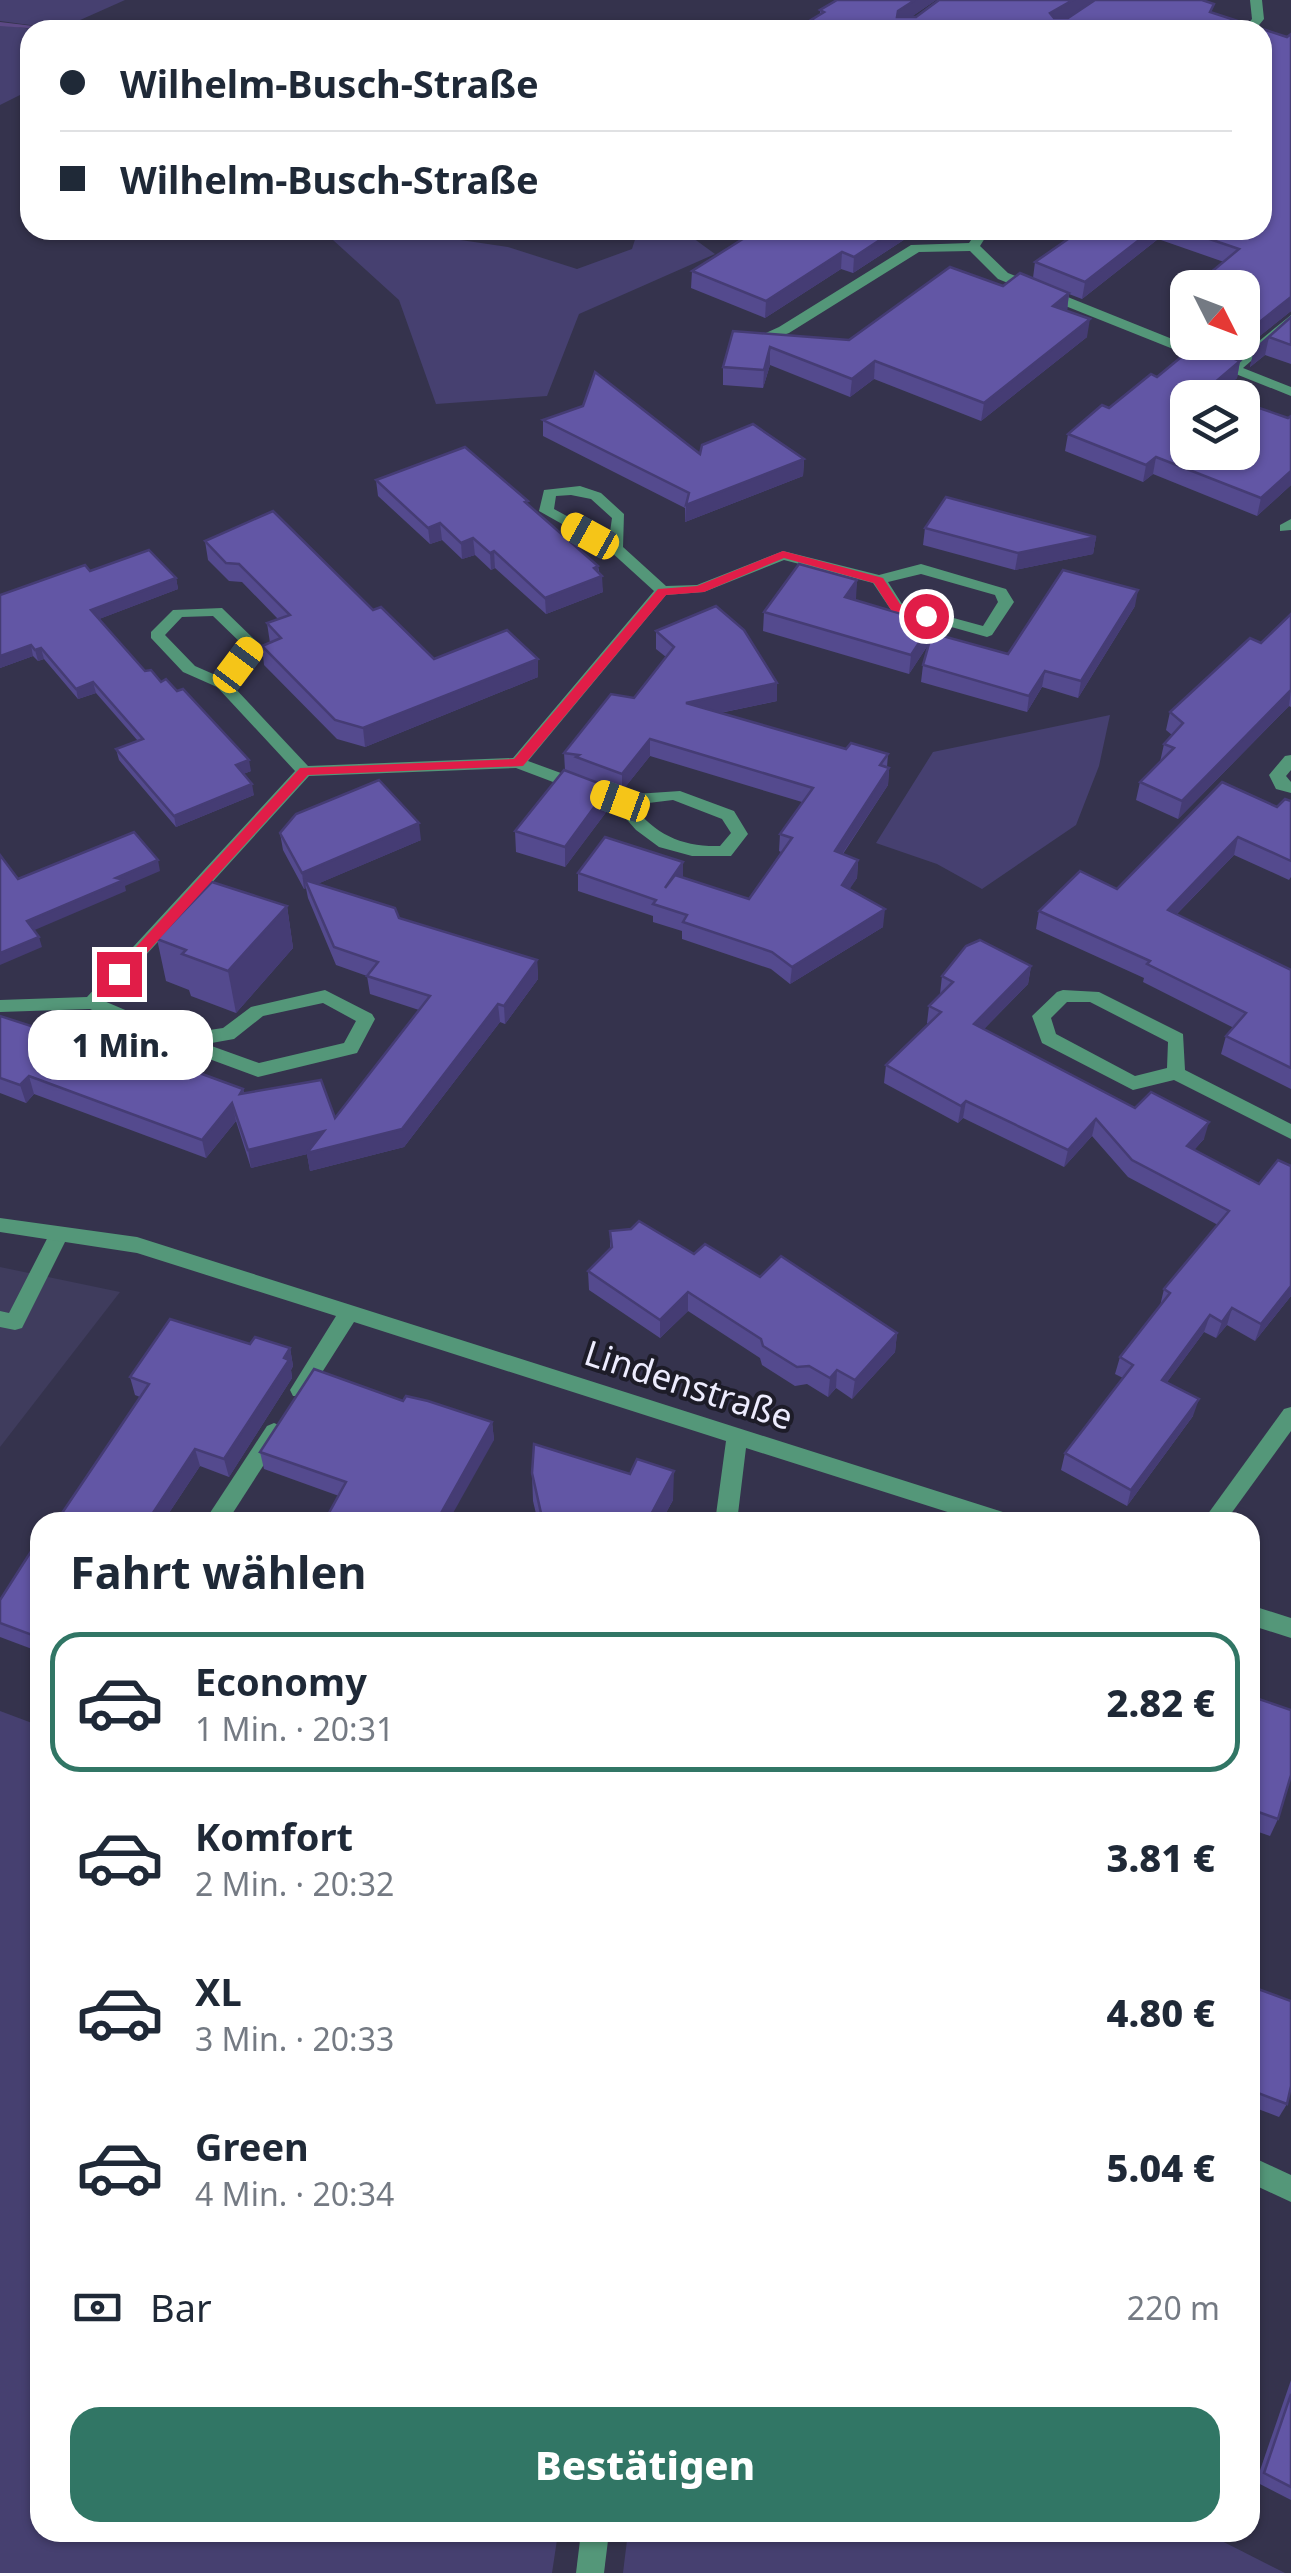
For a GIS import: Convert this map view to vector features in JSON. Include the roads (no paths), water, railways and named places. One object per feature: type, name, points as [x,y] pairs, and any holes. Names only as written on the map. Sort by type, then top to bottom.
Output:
[{"type":"street","points":[[973,247],[978,240]]},
{"type":"street","points":[[755,340],[784,330],[916,248],[973,247],[1003,276],[1291,392]]},
{"type":"street","points":[[1233,369],[1291,318]]},
{"type":"street","points":[[616,548],[620,517],[605,500],[577,488],[549,492],[546,511],[616,548],[662,591],[699,589],[783,554],[879,580],[921,569],[1001,592],[1006,602],[987,632],[896,607],[879,580]]},
{"type":"street","points":[[518,764],[662,591]]},
{"type":"street","points":[[223,684],[252,646],[218,611],[178,613],[156,635],[188,669],[223,684],[304,771]]},
{"type":"street","points":[[1291,760],[1277,775],[1282,784],[1291,788]]},
{"type":"street","points":[[92,1004],[304,771],[518,764],[620,801],[674,795],[728,814],[740,834],[726,852],[692,854],[642,832],[620,801]]},
{"type":"street","points":[[0,1006],[92,1004],[180,1040],[258,1070],[351,1048],[366,1019],[325,996],[258,1012],[228,1034],[180,1040]]},
{"type":"street","points":[[1176,1072],[1177,1039],[1093,996],[1063,996],[1042,1016],[1048,1038],[1133,1084],[1176,1072],[1291,1132]]},
{"type":"street","name":"Lindenstraße","points":[[0,1226],[137,1244],[975,1512]]},
{"type":"street","points":[[0,1319],[15,1322],[59,1234]]},
{"type":"street","points":[[222,1512],[350,1312]]},
{"type":"street","points":[[1220,1512],[1291,1415]]},
{"type":"street","points":[[727,1512],[736,1436]]},
{"type":"street","points":[[1260,1618],[1291,1628]]},
{"type":"street","points":[[1260,2174],[1291,2190]]},
{"type":"street","points":[[590,2573],[594,2542]]},
{"type":"waterway","points":[[0,24],[20,26]]}]
